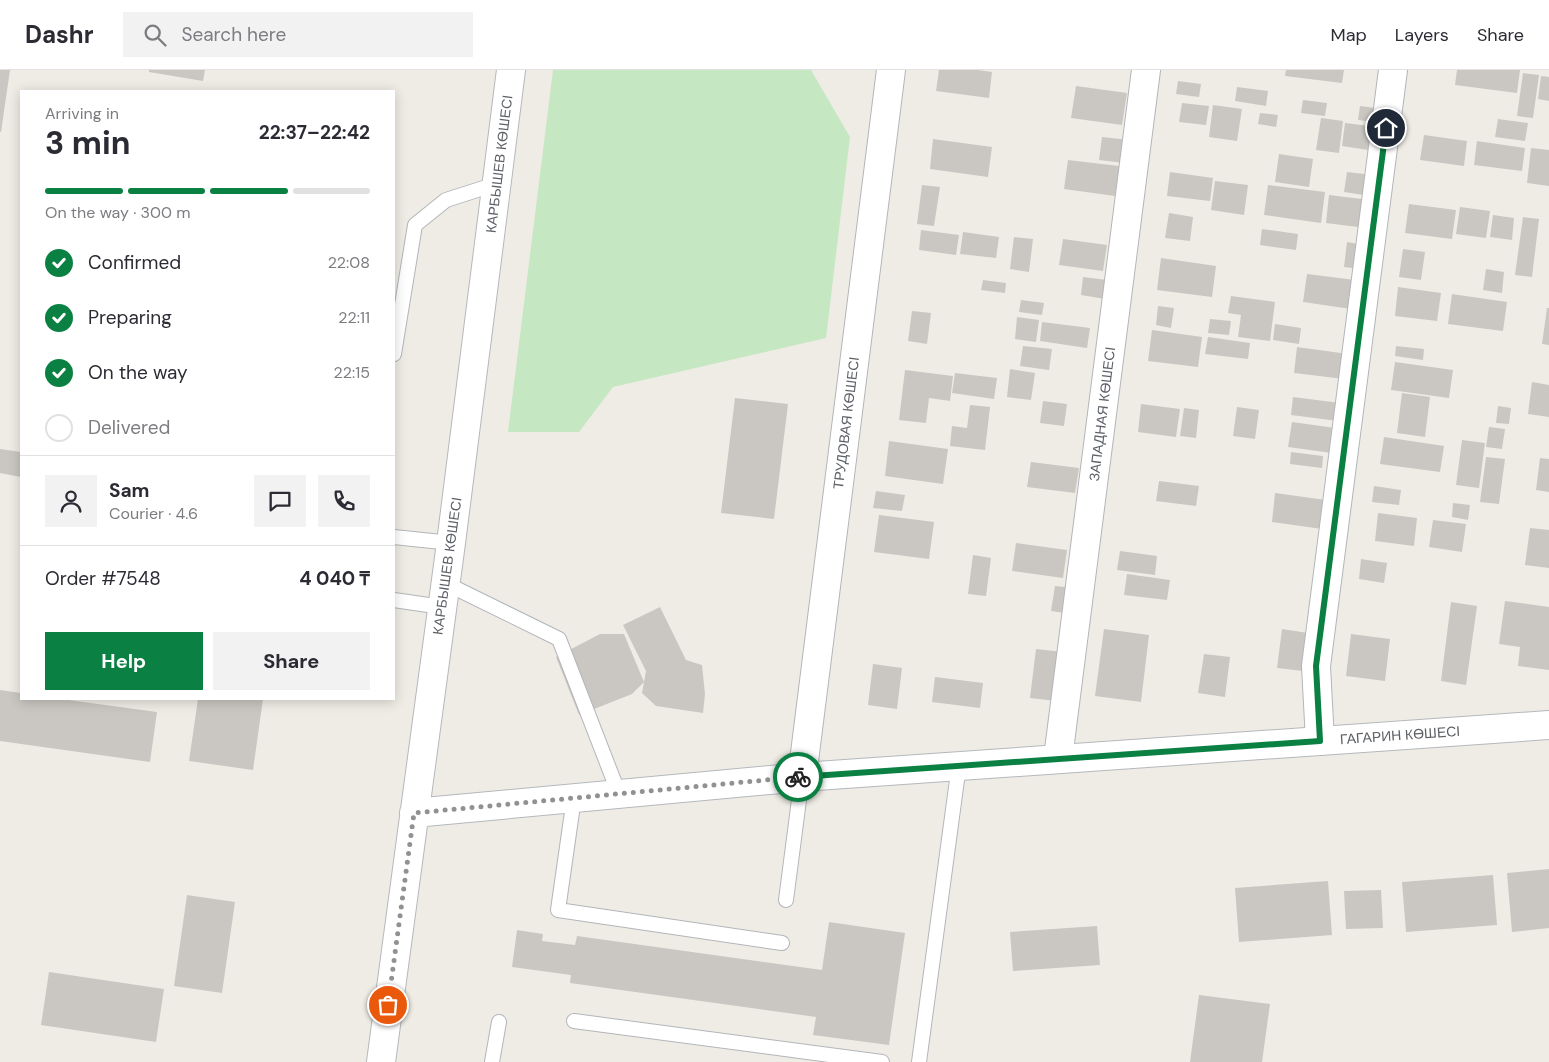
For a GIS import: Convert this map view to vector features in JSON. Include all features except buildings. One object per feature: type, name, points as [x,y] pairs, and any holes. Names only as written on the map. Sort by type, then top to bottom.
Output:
[{"type":"street","name":"КАРБЫШЕВ КӨШЕСІ","points":[[380,1062],[451,543],[511,70]]},
{"type":"street","name":"ТРУДОВАЯ КӨШЕСІ","points":[[802,776],[891,70]]},
{"type":"street","name":"ЗАПАДНАЯ КӨШЕСІ","points":[[1058,758],[1146,70]]},
{"type":"street","points":[[1320,741],[1316,666],[1393,70]]},
{"type":"street","name":"ГАГАРИН КӨШЕСІ","points":[[414,813],[802,776],[1549,725]]},
{"type":"lane","points":[[395,348],[415,225],[446,200],[496,184]]},
{"type":"lane","points":[[395,537],[451,543]]},
{"type":"lane","points":[[395,600],[443,595],[559,639],[619,794]]},
{"type":"lane","points":[[919,1062],[959,765]]},
{"type":"lane","points":[[786,900],[802,776]]},
{"type":"lane","points":[[574,798],[558,910],[782,943]]},
{"type":"lane","points":[[574,1021],[882,1062]]},
{"type":"lane","points":[[492,1062],[499,1022]]},
{"type":"green space","points":[[553,70],[811,70],[850,137],[826,338],[613,387],[579,432],[508,432]]},
{"type":"way so far","points":[[388,1005],[414,813],[798,777]]},
{"type":"route","points":[[798,777],[1320,741],[1316,666],[1386,128]]}]
